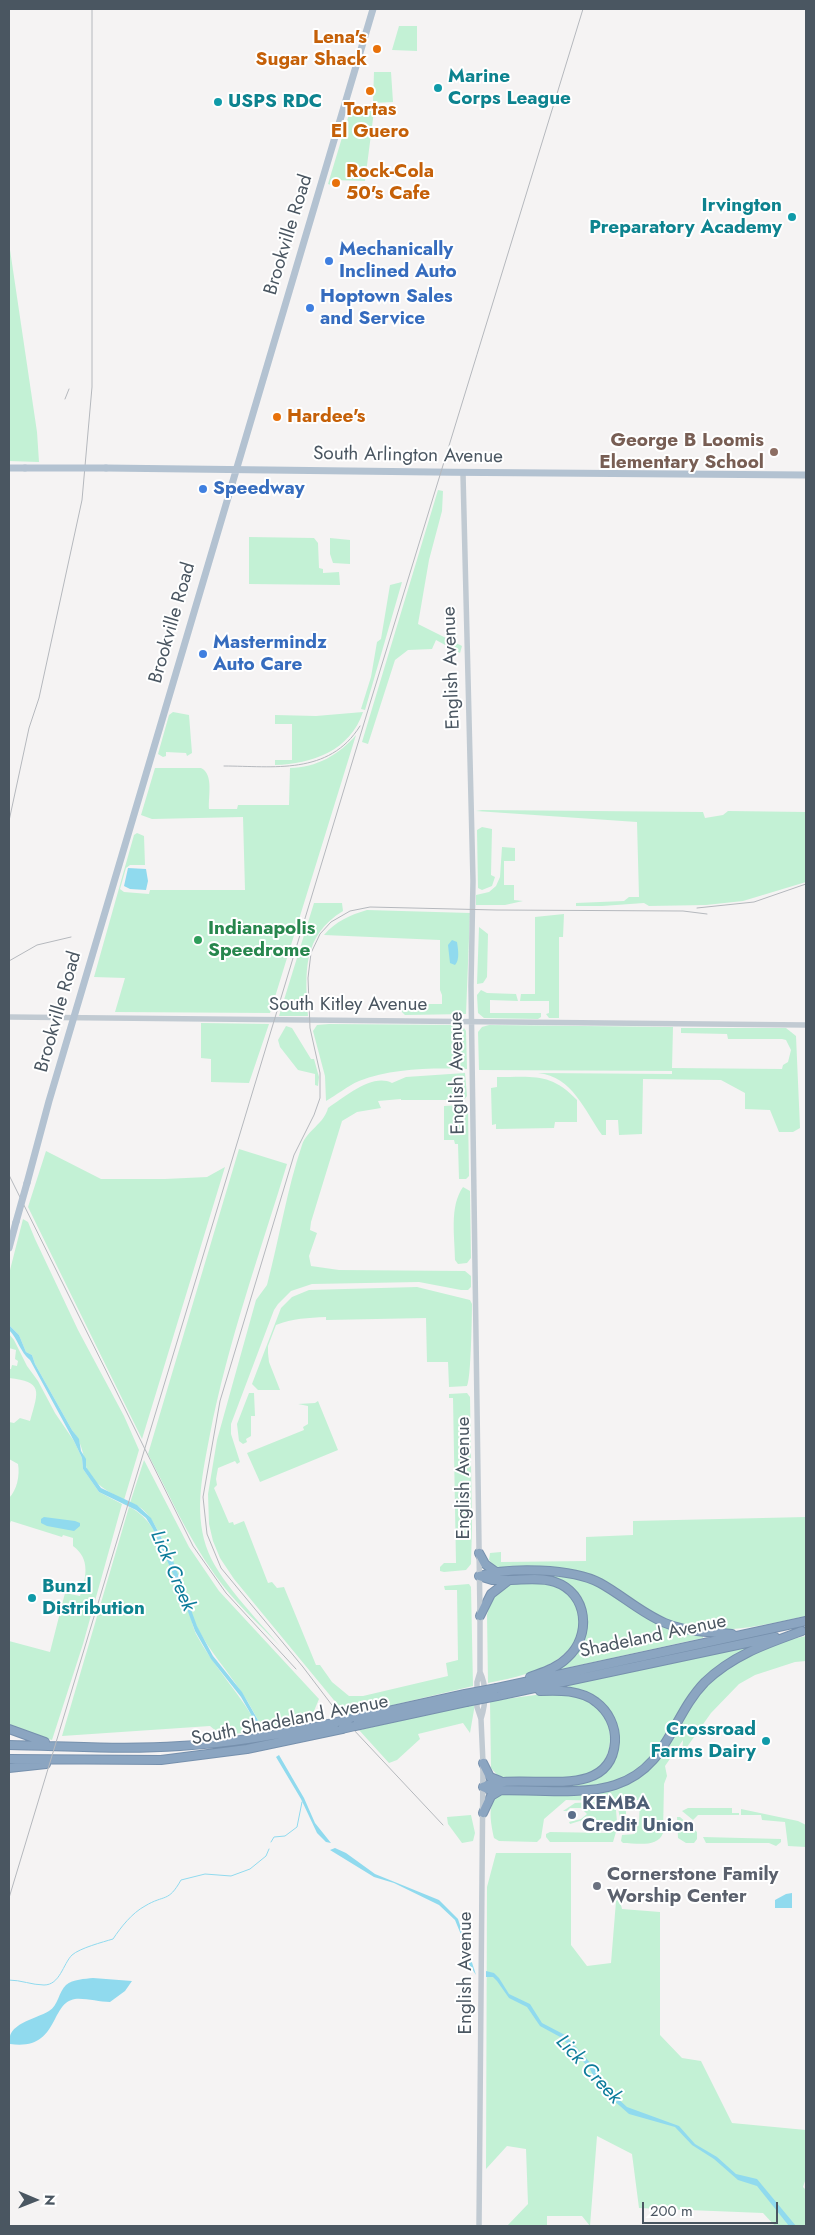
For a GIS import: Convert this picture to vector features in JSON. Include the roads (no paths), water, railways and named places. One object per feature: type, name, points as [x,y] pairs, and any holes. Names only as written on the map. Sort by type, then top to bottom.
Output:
[{"type":"highway","points":[[479,1553],[484,1564],[496,1572]]},
{"type":"highway","points":[[479,1576],[496,1572],[554,1571],[580,1575],[600,1583],[646,1614],[667,1624],[699,1632],[742,1635]]},
{"type":"highway","points":[[479,1576],[492,1580],[545,1580],[560,1584],[576,1598],[582,1612],[584,1622],[579,1644],[564,1661],[549,1670],[508,1686]]},
{"type":"highway","points":[[480,1616],[491,1594],[509,1580]]},
{"type":"highway","name":"Shadeland Avenue","points":[[508,1686],[806,1621]]},
{"type":"highway","points":[[483,1763],[491,1778],[502,1785],[593,1790],[610,1787],[629,1780],[656,1758],[690,1701],[717,1671],[747,1652],[804,1630]]},
{"type":"highway","name":"Shadeland Avenue","points":[[515,1692],[804,1630]]},
{"type":"highway","name":"South Shadeland Avenue","points":[[497,1692],[508,1686]]},
{"type":"highway","points":[[483,1787],[490,1790],[502,1785],[582,1780],[602,1768],[614,1746],[614,1731],[610,1717],[603,1708],[589,1697],[578,1693],[556,1690],[515,1692]]},
{"type":"highway","name":"South Shadeland Avenue","points":[[9,1759],[143,1761],[198,1756],[258,1748],[340,1726],[348,1720],[497,1692],[515,1692]]},
{"type":"highway","name":"South Shadeland Avenue","points":[[9,1745],[163,1747],[221,1743],[340,1726],[355,1726],[465,1698]]},
{"type":"highway","points":[[9,1730],[43,1742],[79,1746]]},
{"type":"highway","points":[[9,1768],[84,1760]]},
{"type":"highway","points":[[483,1813],[491,1796],[502,1785]]},
{"type":"main road","name":"Brookville Road","points":[[9,1248],[74,1018],[373,9]]},
{"type":"main road","name":"South Arlington Avenue","points":[[9,468],[400,470],[463,474],[806,475]]},
{"type":"street","name":"English Avenue","points":[[463,474],[473,881],[472,1021],[480,1672],[485,1682],[485,1706],[481,1719],[483,1813],[479,2226]]},
{"type":"street","name":"South Kitley Avenue","points":[[9,1018],[806,1024]]},
{"type":"water","points":[[128,868],[146,869],[148,881],[146,890],[130,889],[124,886]]},
{"type":"water","points":[[452,940],[457,942],[458,948],[457,963],[455,965],[450,963],[448,945]]},
{"type":"water","name":"Lick Creek","points":[[9,1325],[19,1335],[26,1352],[32,1355],[35,1364],[79,1439],[81,1451],[86,1459],[86,1467],[101,1488],[137,1505],[151,1518],[172,1558],[197,1626],[213,1656],[242,1692],[263,1729],[260,1730],[241,1697],[211,1659],[195,1631],[179,1587],[153,1529],[146,1518],[136,1510],[99,1492],[83,1469],[82,1458],[74,1441],[30,1360],[9,1330]]},
{"type":"water","points":[[44,1517],[75,1521],[80,1523],[80,1526],[74,1531],[47,1526],[41,1523],[41,1519]]},
{"type":"water","points":[[279,1755],[304,1798],[315,1823],[331,1843],[326,1842],[317,1833],[301,1799],[276,1757]]},
{"type":"water","points":[[335,1848],[346,1853],[375,1874],[439,1900],[458,1919],[476,1975],[467,1961],[462,1937],[455,1920],[439,1905],[394,1883],[374,1877],[330,1850]]},
{"type":"water","points":[[792,1893],[792,1908],[775,1908],[775,1900]]},
{"type":"water","name":"Lick Creek","points":[[486,1971],[494,1973],[499,1978],[509,1994],[530,2004],[542,2023],[565,2035],[594,2067],[604,2086],[627,2107],[679,2126],[695,2144],[717,2157],[736,2174],[757,2179],[796,2226],[789,2226],[757,2186],[738,2180],[714,2159],[692,2145],[675,2127],[629,2114],[599,2088],[590,2069],[562,2038],[540,2026],[527,2007],[509,1998],[493,1977],[486,1977]]},
{"type":"water","points":[[93,1978],[132,1981],[125,1991],[110,2002],[75,1999],[67,2002],[46,2034],[38,2040],[26,2044],[10,2044],[12,2032],[23,2023],[52,2009],[66,1985],[76,1980]]},
{"type":"waterway","points":[[271,1842],[274,1837],[285,1836],[297,1827],[302,1802]]},
{"type":"waterway","points":[[9,1980],[40,1985],[54,1982],[72,1955],[113,1939],[131,1916],[152,1902],[169,1895],[181,1880],[205,1874],[231,1876],[250,1869],[266,1856],[269,1849]]},
{"type":"railway","points":[[9,821],[29,728],[39,698],[82,500],[92,387],[92,9]]},
{"type":"railway","points":[[9,1898],[371,700],[583,9]]},
{"type":"railway","points":[[65,399],[69,389]]},
{"type":"railway","points":[[224,766],[280,767],[316,761],[333,753],[347,742],[360,726]]},
{"type":"railway","points":[[697,908],[754,902],[806,884]]},
{"type":"railway","points":[[341,1717],[303,1667],[221,1568],[207,1534],[203,1497],[220,1401],[294,1155],[314,1115],[320,1098],[320,1073],[310,1028],[308,978],[311,953],[320,934],[331,922],[350,911],[370,907],[683,911],[707,914]]},
{"type":"railway","points":[[9,961],[37,945],[71,937]]},
{"type":"railway","points":[[9,1175],[193,1546],[226,1593],[296,1669]]},
{"type":"railway","points":[[337,1712],[443,1825]]},
{"type":"place","name":"Lena's Sugar Shack","points":[[377,49]]},
{"type":"place","name":"Marine Corps League","points":[[438,88]]},
{"type":"place","name":"Tortas El Guero","points":[[370,91]]},
{"type":"place","name":"USPS RDC","points":[[218,102]]},
{"type":"place","name":"Rock-Cola 50's Cafe","points":[[336,183]]},
{"type":"place","name":"Irvington Preparatory Academy","points":[[792,217]]},
{"type":"place","name":"Mechanically Inclined Auto","points":[[329,261]]},
{"type":"place","name":"Hoptown Sales and Service","points":[[310,308]]},
{"type":"place","name":"Hardee's","points":[[277,417]]},
{"type":"place","name":"George B Loomis Elementary School","points":[[774,452]]},
{"type":"place","name":"Speedway","points":[[203,489]]},
{"type":"place","name":"Mastermindz Auto Care","points":[[203,654]]},
{"type":"place","name":"Indianapolis Speedrome","points":[[198,940]]},
{"type":"place","name":"Bunzl Distribution","points":[[32,1598]]},
{"type":"place","name":"Crossroad Farms Dairy","points":[[766,1741]]},
{"type":"place","name":"KEMBA Credit Union","points":[[572,1815]]},
{"type":"place","name":"Cornerstone Family Worship Center","points":[[597,1886]]}]
